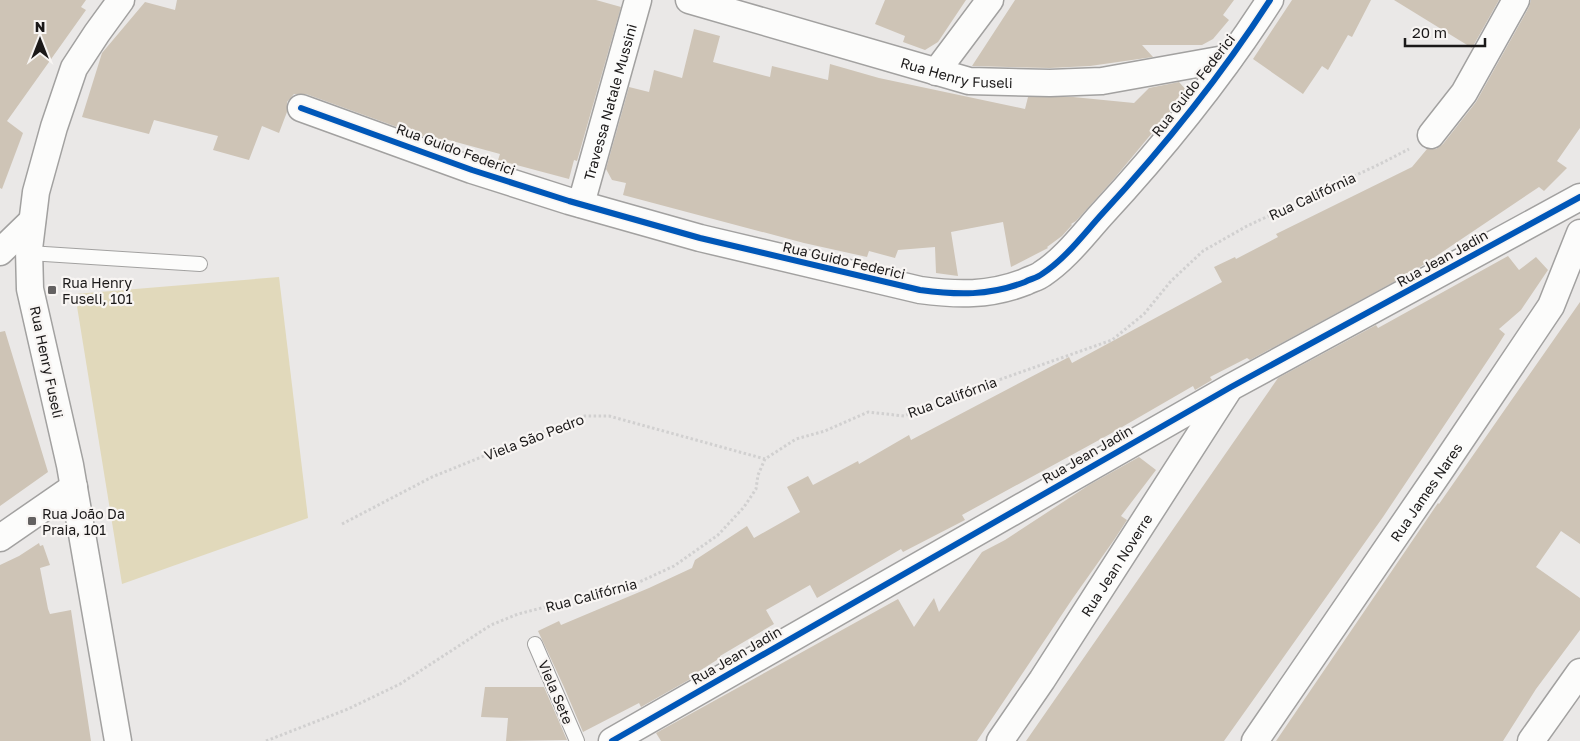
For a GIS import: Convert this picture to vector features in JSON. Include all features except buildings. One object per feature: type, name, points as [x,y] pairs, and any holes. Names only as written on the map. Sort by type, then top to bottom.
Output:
[{"type":"street","name":"Rua Henry Fuseli","points":[[118,741],[74,487],[30,289],[29,253],[36,192],[74,68],[121,0]]},
{"type":"street","name":"Travessa Natale Mussini","points":[[581,204],[638,0]]},
{"type":"street","name":"Rua Henry Fuseli","points":[[689,0],[969,82],[1058,83],[1102,81],[1230,58]]},
{"type":"street","points":[[936,72],[990,0]]},
{"type":"street","name":"Rua Guido Federici","points":[[301,108],[472,170],[700,238],[920,290],[956,295],[988,293],[1041,275],[1065,254],[1141,172],[1250,32],[1270,0]]},
{"type":"street","points":[[1431,135],[1464,93],[1516,0]]},
{"type":"street","name":"Rua Jean Jadin","points":[[612,741],[1231,387],[1580,198]]},
{"type":"street","points":[[0,252],[32,221]]},
{"type":"street","name":"Rua James Nares","points":[[1255,741],[1551,306],[1580,232]]},
{"type":"street","name":"Rua Jean Noverre","points":[[1000,741],[1042,680],[1231,387]]},
{"type":"street","points":[[0,538],[74,487]]},
{"type":"street","points":[[1531,741],[1580,672]]},
{"type":"lane","points":[[29,253],[200,264]]},
{"type":"lane","name":"Viela Sete","points":[[535,644],[577,741]]},
{"type":"shaded area","points":[[279,277],[308,518],[122,584],[75,294]]},
{"type":"cycle path","points":[[301,108],[472,170],[569,201],[700,238],[920,290],[947,293],[986,292],[1012,287],[1038,277],[1066,254],[1147,164],[1190,111],[1232,56],[1270,0]]},
{"type":"cycle path","points":[[612,741],[1231,387],[1580,197]]},
{"type":"place","name":"Rua Henry Fuseli, 101","points":[[52,290]]},
{"type":"place","name":"Rua João Da Praia, 101","points":[[32,521]]}]
